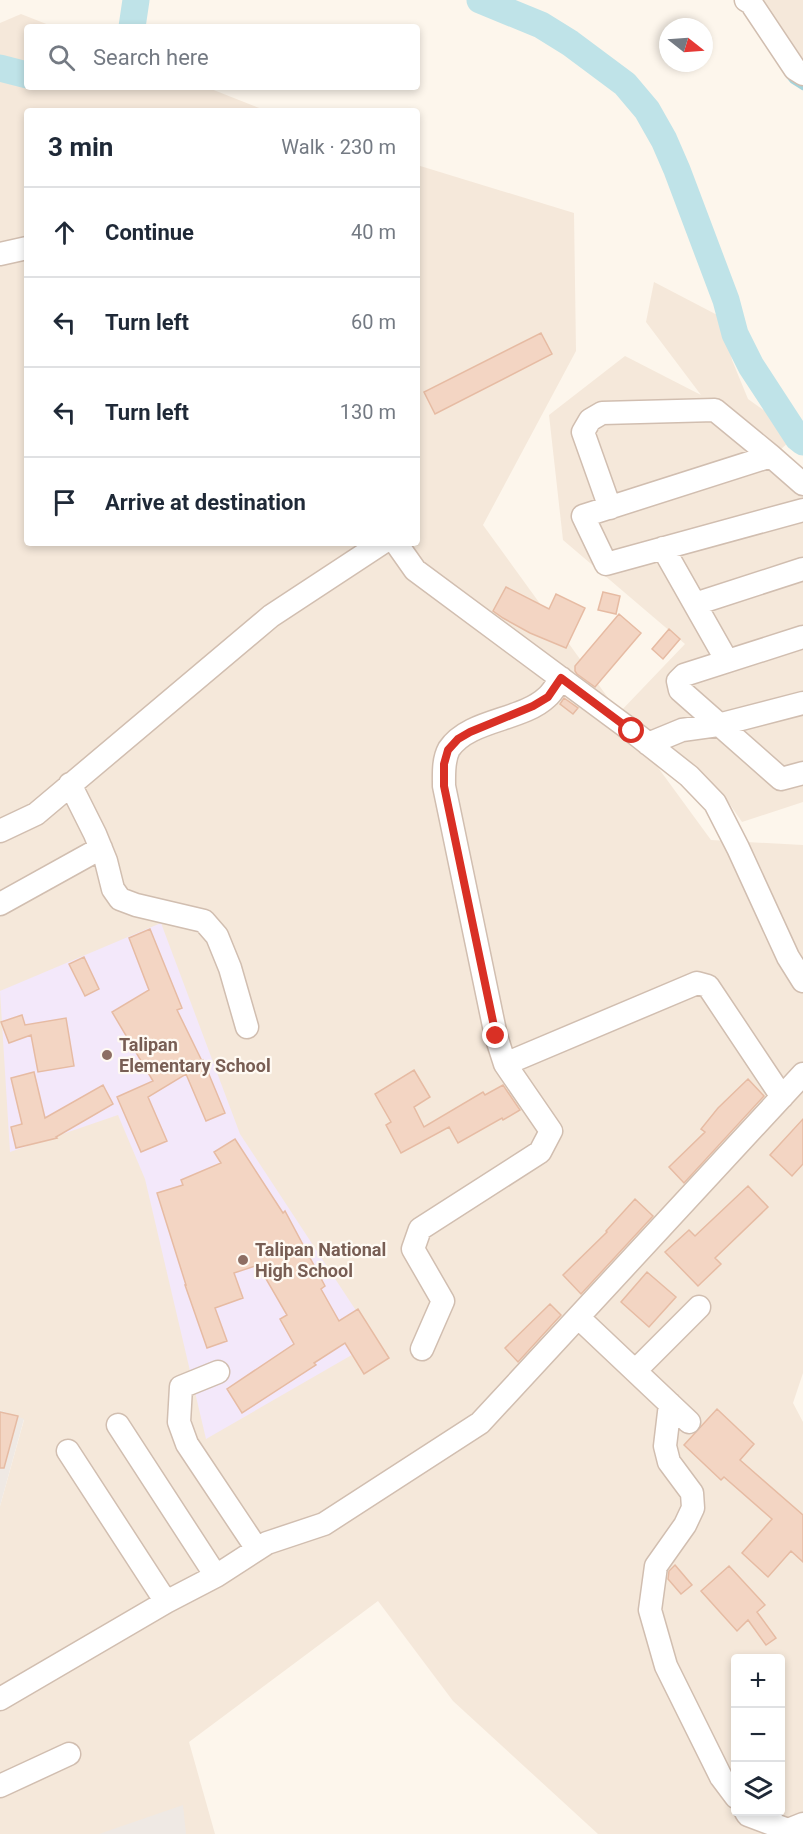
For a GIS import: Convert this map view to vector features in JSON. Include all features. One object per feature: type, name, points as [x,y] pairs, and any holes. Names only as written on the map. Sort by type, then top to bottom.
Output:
[{"type":"street","points":[[746,0],[795,69],[803,74]]},
{"type":"street","points":[[0,254],[24,249]]},
{"type":"street","points":[[610,508],[583,432],[590,420],[602,413],[715,410],[803,484]]},
{"type":"street","points":[[771,456],[583,516],[606,564],[803,510]]},
{"type":"street","points":[[0,831],[36,814],[271,616],[377,546]]},
{"type":"street","points":[[398,546],[415,570],[648,744],[689,776],[715,803],[788,957],[803,981]]},
{"type":"street","points":[[663,548],[727,661]]},
{"type":"street","points":[[695,604],[803,569]]},
{"type":"street","points":[[803,637],[684,675],[678,681],[680,690],[781,779],[803,773]]},
{"type":"street","points":[[422,1349],[443,1301],[413,1249],[420,1229],[540,1152],[551,1131],[504,1064],[496,1036],[444,786],[444,764],[448,750],[458,739],[533,706],[548,697],[561,678]]},
{"type":"street","points":[[648,744],[682,730],[718,725],[803,703]]},
{"type":"street","points":[[70,784],[106,861],[112,889],[120,899],[204,921],[217,936],[230,968],[247,1027]]},
{"type":"street","points":[[0,904],[101,849]]},
{"type":"street","points":[[504,1064],[697,983],[708,986],[782,1097]]},
{"type":"street","points":[[0,1698],[166,1602],[216,1576],[267,1543],[324,1524],[480,1423],[803,1074]]},
{"type":"street","points":[[636,1370],[699,1306]]},
{"type":"street","points":[[579,1318],[689,1422]]},
{"type":"street","points":[[218,1372],[181,1387],[179,1422],[187,1444],[257,1549]]},
{"type":"street","points":[[669,1404],[665,1446],[669,1462],[692,1493],[693,1508],[686,1526],[656,1566],[650,1610],[666,1666],[721,1777],[731,1791]]},
{"type":"street","points":[[118,1425],[216,1576]]},
{"type":"street","points":[[68,1451],[166,1602]]},
{"type":"street","points":[[0,1786],[69,1754]]},
{"type":"street","points":[[751,1816],[788,1830],[803,1824]]},
{"type":"shaded area","points":[[763,0],[803,0],[803,62],[792,47]]},
{"type":"shaded area","points":[[21,14],[46,24],[24,24],[24,90],[214,90],[259,108],[24,108],[24,546],[420,546],[420,166],[574,213],[576,351],[483,525],[619,713],[685,644],[563,540],[549,415],[625,356],[701,395],[646,322],[654,282],[723,318],[732,360],[748,399],[783,424],[791,440],[778,452],[803,470],[803,802],[742,822],[722,793],[624,721],[711,840],[803,845],[803,1373],[793,1403],[803,1422],[803,1834],[598,1834],[453,1701],[378,1601],[189,1742],[215,1834],[0,1834],[0,1506],[24,1420],[0,1410],[0,23]]},
{"type":"shaded area","points":[[161,923],[240,1134],[376,1341],[206,1439],[145,1179],[118,1115],[10,1152],[0,991]]},
{"type":"shaded area","points":[[0,1410],[24,1419],[0,1506]]},
{"type":"shaded area","points":[[183,1805],[186,1834],[99,1834]]},
{"type":"building","points":[[541,333],[552,354],[435,414],[424,392]]},
{"type":"building","points":[[506,587],[549,609],[556,594],[585,608],[566,648],[530,633],[493,611]]},
{"type":"building","points":[[603,592],[620,596],[616,614],[598,610]]},
{"type":"building","points":[[619,614],[641,633],[595,687],[577,674],[575,666]]},
{"type":"building","points":[[669,629],[680,639],[663,659],[652,649]]},
{"type":"building","points":[[564,698],[578,708],[573,714],[560,704]]},
{"type":"building","points":[[150,929],[182,1008],[177,1010],[203,1060],[225,1113],[206,1121],[186,1074],[148,1097],[167,1141],[141,1152],[117,1097],[153,1081],[112,1012],[149,990],[129,938]]},
{"type":"building","points":[[84,957],[99,989],[85,996],[69,964]]},
{"type":"building","points":[[22,1015],[25,1025],[66,1018],[74,1066],[38,1072],[31,1035],[9,1043],[1,1022]]},
{"type":"building","points":[[414,1070],[430,1097],[414,1107],[424,1127],[483,1092],[485,1095],[503,1085],[520,1110],[458,1143],[449,1127],[401,1153],[386,1125],[391,1122],[375,1094]]},
{"type":"building","points":[[34,1072],[45,1118],[103,1085],[113,1104],[57,1138],[16,1148],[11,1127],[22,1124],[11,1078]]},
{"type":"building","points":[[748,1079],[764,1096],[684,1183],[669,1167],[705,1132],[701,1129],[718,1108]]},
{"type":"building","points":[[803,1119],[803,1164],[792,1176],[770,1155]]},
{"type":"building","points":[[235,1139],[283,1213],[285,1211],[325,1286],[321,1289],[339,1321],[358,1309],[389,1358],[364,1374],[345,1343],[314,1363],[316,1365],[242,1413],[227,1389],[294,1344],[280,1319],[287,1315],[258,1265],[234,1273],[243,1298],[215,1308],[227,1341],[207,1348],[157,1193],[183,1185],[181,1180],[221,1163],[214,1152]]},
{"type":"building","points":[[748,1186],[768,1207],[715,1258],[721,1264],[698,1286],[665,1252],[689,1230],[695,1236]]},
{"type":"building","points":[[635,1199],[653,1216],[581,1294],[563,1275],[607,1232]]},
{"type":"building","points":[[647,1272],[676,1297],[649,1327],[621,1302]]},
{"type":"building","points":[[550,1304],[561,1315],[518,1362],[505,1348]]},
{"type":"building","points":[[717,1409],[754,1444],[740,1460],[803,1515],[803,1562],[791,1551],[768,1577],[742,1553],[772,1519],[724,1477],[721,1480],[684,1445]]},
{"type":"building","points":[[0,1412],[18,1416],[4,1468],[0,1468]]},
{"type":"building","points":[[675,1565],[692,1585],[681,1594],[668,1579],[669,1571]]},
{"type":"building","points":[[729,1566],[765,1605],[757,1612],[776,1638],[766,1645],[748,1620],[737,1631],[701,1591]]},
{"type":"waterway","points":[[132,24],[136,0]]},
{"type":"waterway","points":[[480,0],[541,25],[570,43],[625,84],[647,110],[677,170],[726,300],[735,334],[751,366],[798,438],[803,442]]},
{"type":"waterway","points":[[0,68],[24,74]]},
{"type":"waterway","points":[[788,76],[803,88]]},
{"type":"place","name":"Talipan Elementary School","points":[[107,1055]]},
{"type":"place","name":"Talipan National High School","points":[[243,1260]]},
{"type":"route","points":[[496,1036],[444,786],[444,764],[448,750],[458,739],[470,732],[533,706],[548,697],[561,678],[632,731]]}]
